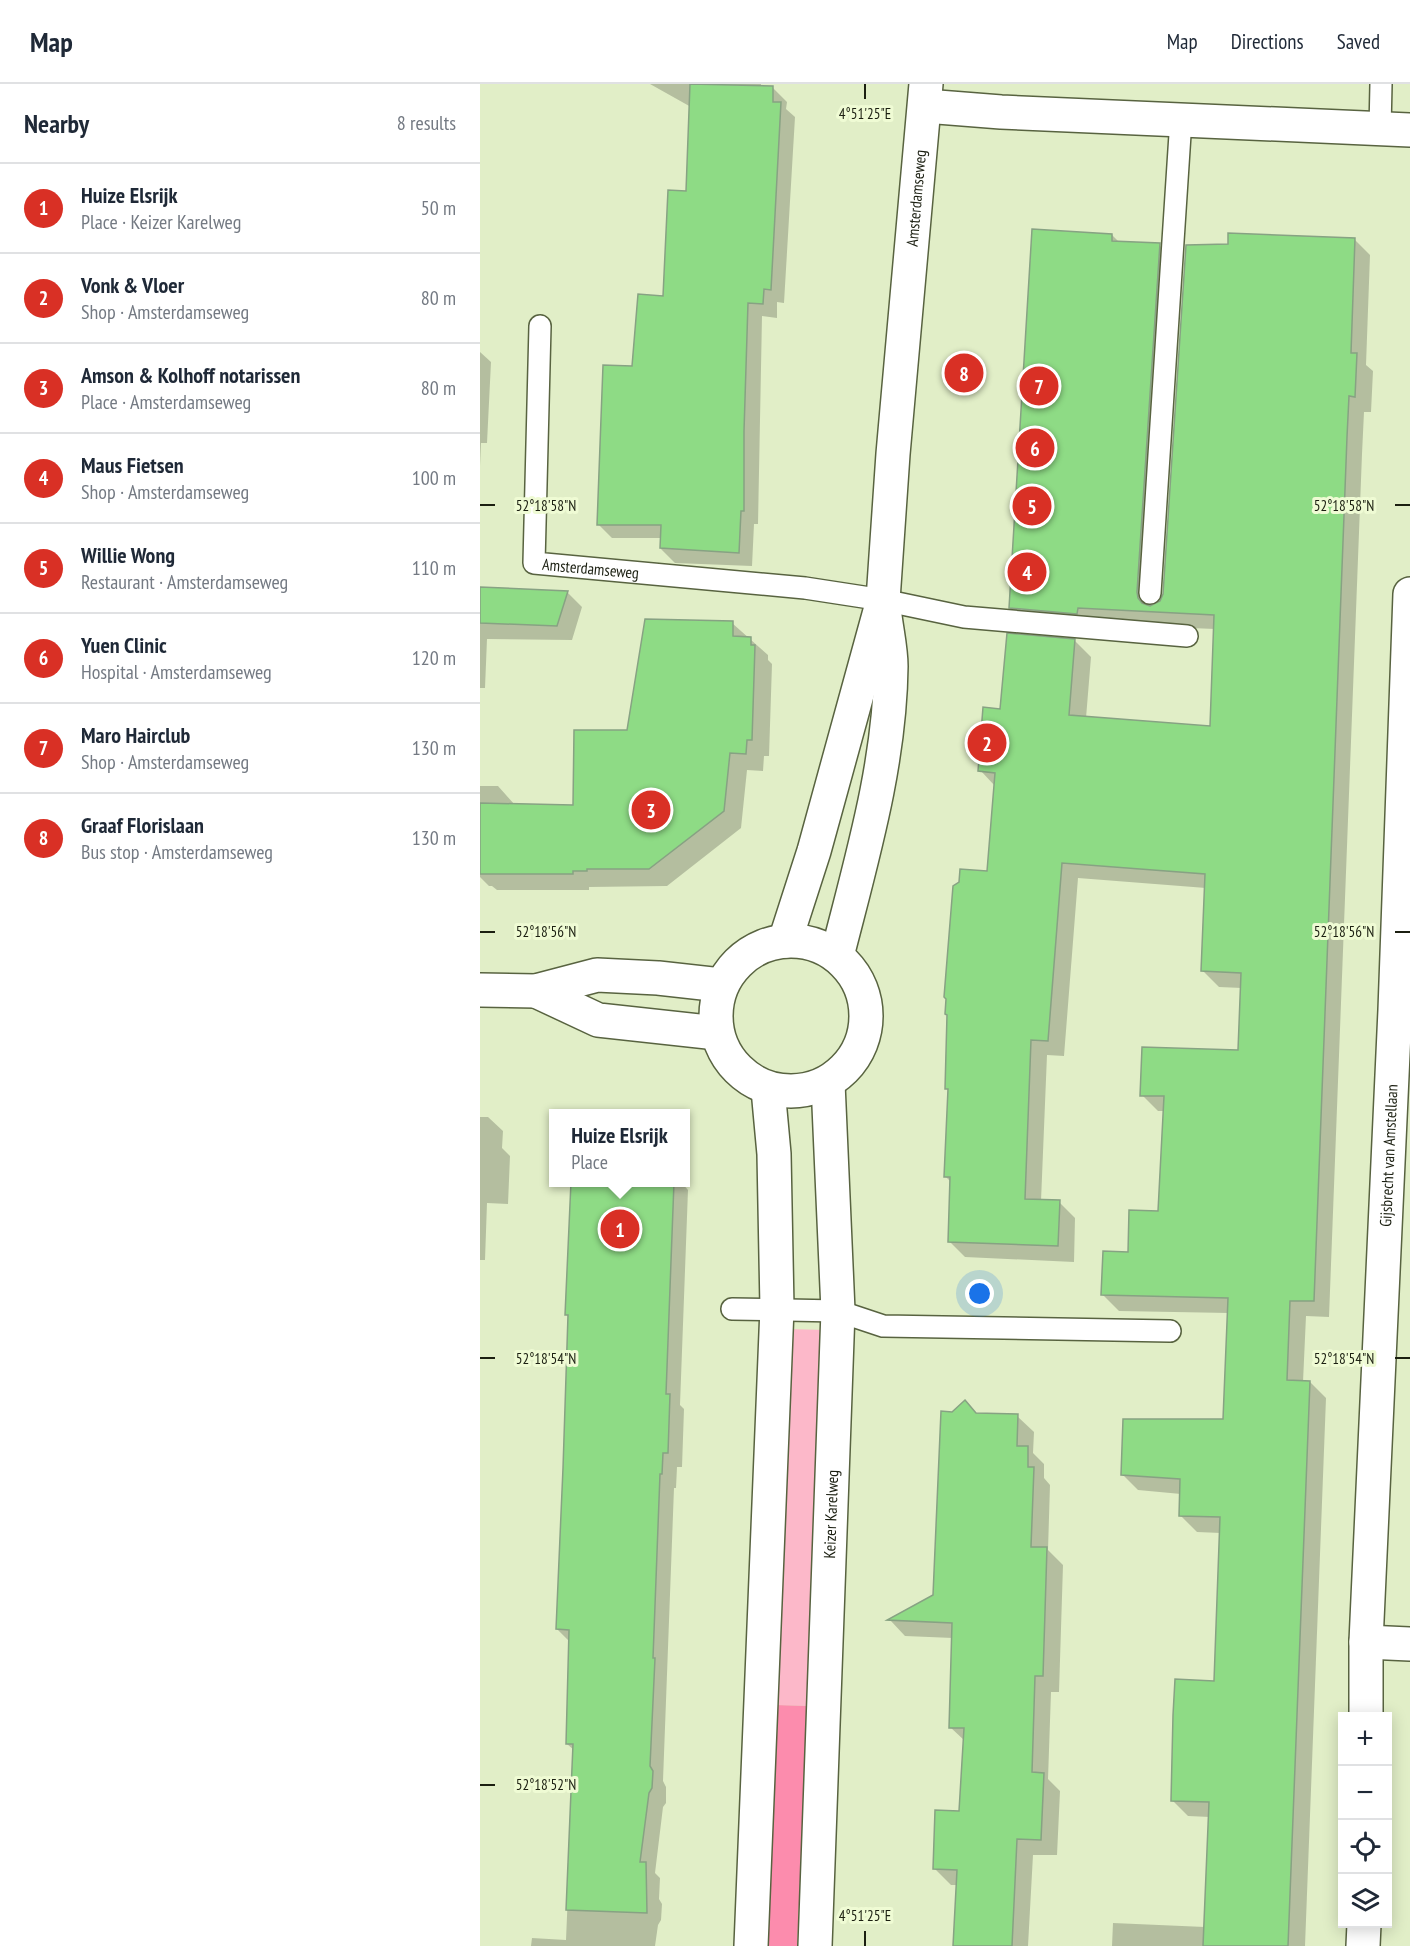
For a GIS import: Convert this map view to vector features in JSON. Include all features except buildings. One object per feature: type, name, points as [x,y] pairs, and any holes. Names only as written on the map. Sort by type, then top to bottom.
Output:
[{"type":"main road","points":[[925,95],[1001,112],[1395,129]]},
{"type":"main road","name":"Amsterdamseweg","points":[[837,956],[860,866],[885,749],[891,664],[883,600],[892,454],[925,95]]},
{"type":"main road","name":"Gijsbrecht van Amstellaan","points":[[1366,1712],[1366,1642],[1395,1010],[1410,594]]},
{"type":"main road","name":"Amsterdamseweg","points":[[785,941],[814,851],[883,600]]},
{"type":"main road","points":[[785,941],[813,944],[837,956],[857,978],[867,1007],[864,1037],[851,1064],[828,1083],[798,1092],[768,1089],[735,1068],[717,1033],[715,1009],[721,985],[747,954],[785,941]]},
{"type":"main road","points":[[480,990],[536,991],[597,975],[658,978],[721,985]]},
{"type":"main road","points":[[536,991],[598,1020],[717,1033]]},
{"type":"main road","name":"Keizer Karelweg","points":[[815,1946],[838,1311],[828,1083]]},
{"type":"main road","points":[[750,1946],[777,1308],[774,1154],[768,1089]]},
{"type":"main road","points":[[1366,1642],[1410,1644]]},
{"type":"main road","points":[[1364,1928],[1364,1946]]},
{"type":"lane","points":[[1381,84],[1395,129]]},
{"type":"lane","points":[[1150,593],[1181,119]]},
{"type":"lane","name":"Amsterdamseweg","points":[[540,326],[534,563],[806,588],[883,600]]},
{"type":"lane","points":[[883,600],[964,617],[1186,636]]},
{"type":"lane","points":[[732,1309],[777,1308],[838,1311],[883,1326],[1170,1331]]},
{"type":"shaded area","points":[[787,1329],[826,1330],[808,1706],[776,1705]]},
{"type":"shaded area","points":[[776,1705],[808,1706],[797,1946],[766,1946]]},
{"type":"place","name":"Graaf Florislaan","points":[[964,373]]},
{"type":"place","name":"Maro Hairclub","points":[[1039,386]]},
{"type":"place","name":"Yuen Clinic","points":[[1035,448]]},
{"type":"place","name":"Willie Wong","points":[[1032,506]]},
{"type":"place","name":"Maus Fietsen","points":[[1027,572]]},
{"type":"place","name":"Vonk & Vloer","points":[[987,743]]},
{"type":"place","name":"Amson & Kolhoff notarissen","points":[[651,810]]},
{"type":"place","name":"Huize Elsrijk","points":[[620,1229]]}]
